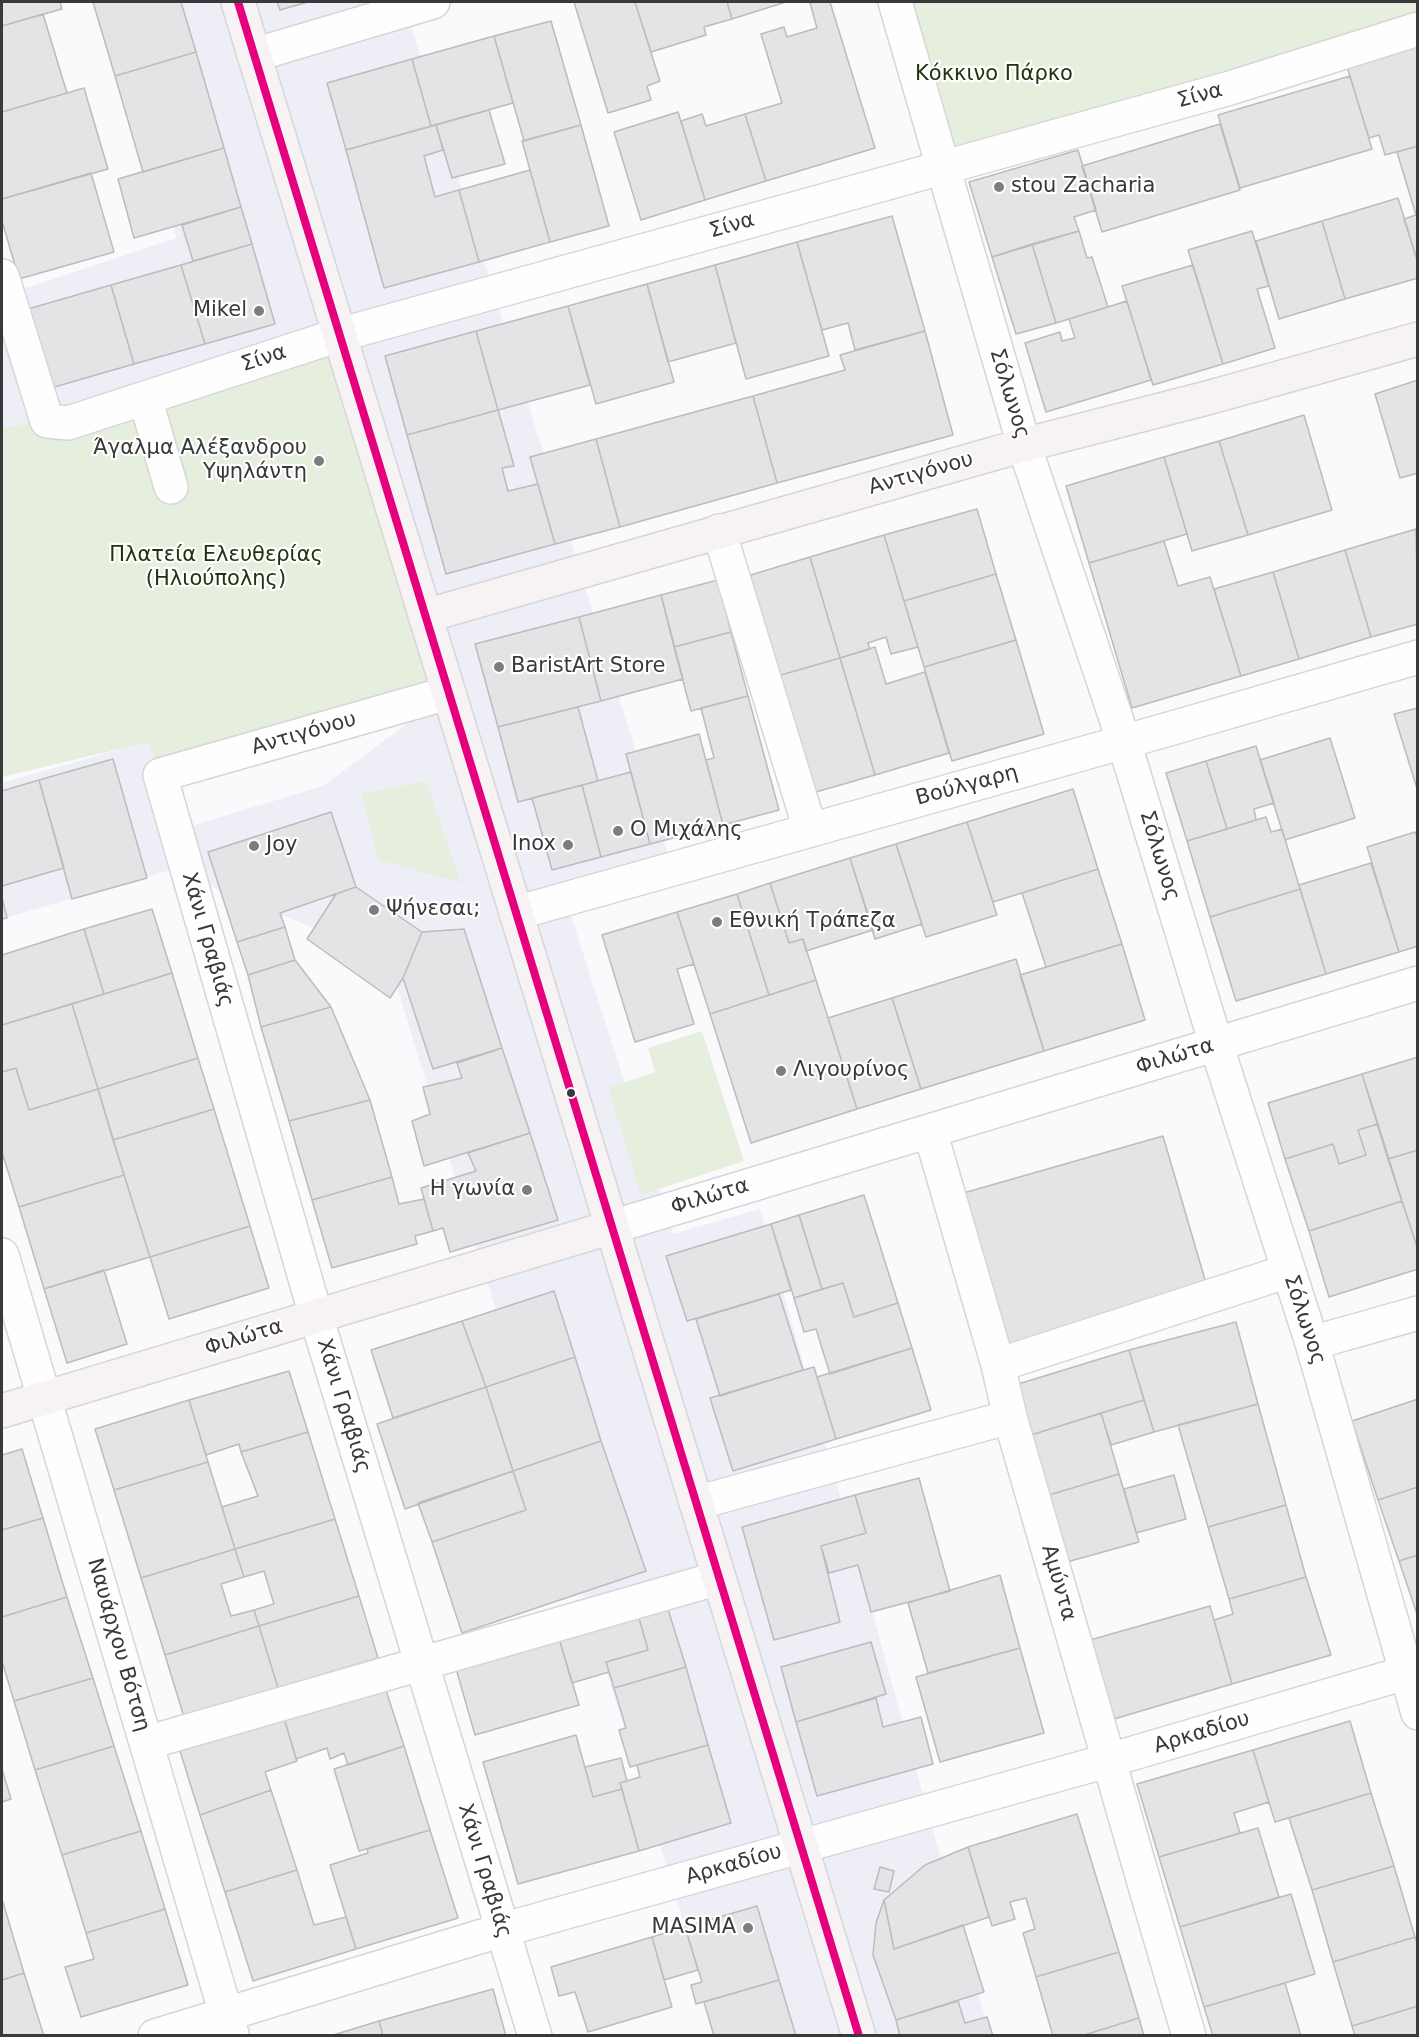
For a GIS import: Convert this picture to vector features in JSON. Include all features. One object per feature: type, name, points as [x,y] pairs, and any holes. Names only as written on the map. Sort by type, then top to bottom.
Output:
[{"type":"main road","points":[[238,2],[859,2036]]},
{"type":"main road","name":"Αντιγόνου","points":[[425,616],[1024,445],[1211,397],[1418,339]]},
{"type":"main road","name":"Φιλώτα","points":[[2,1411],[612,1227]]},
{"type":"street","points":[[254,56],[433,2]]},
{"type":"street","name":"Σόλωνος","points":[[895,2],[1024,445],[1124,742],[1216,1044],[1312,1342],[1411,1671],[1418,1713]]},
{"type":"street","name":"Σίνα","points":[[2,276],[47,421],[68,423],[339,335],[1230,88],[1418,29]]},
{"type":"street","points":[[150,415],[171,487]]},
{"type":"street","points":[[719,531],[810,829]]},
{"type":"street","name":"Βούλγαρη","points":[[516,913],[1418,657]]},
{"type":"street","name":"Αντιγόνου","points":[[160,775],[448,693]]},
{"type":"street","name":"Χάνι Γραβιάς","points":[[160,775],[316,1316],[535,2036]]},
{"type":"street","name":"Φιλώτα","points":[[612,1227],[1418,983]]},
{"type":"street","name":"Αμύντα","points":[[930,1131],[1110,1760],[1129,1835],[1189,2036]]},
{"type":"street","name":"Ναυάρχου Βότση","points":[[2,1256],[229,2025]]},
{"type":"street","points":[[998,1365],[1288,1270]]},
{"type":"street","points":[[1312,1342],[1418,1313]]},
{"type":"street","points":[[696,1503],[1010,1417]]},
{"type":"street","points":[[146,1743],[719,1578]]},
{"type":"street","name":"Αρκαδίου","points":[[155,2036],[229,2025],[502,1930],[1110,1760],[1411,1671]]},
{"type":"shaded area","points":[[102,2],[404,2],[675,878],[570,912],[673,1234],[760,1209],[990,2035],[718,2035],[388,958],[170,870],[2,919],[2,783],[149,741],[184,828],[323,786],[448,693],[2,457],[2,296],[176,238],[146,136]]},
{"type":"green space","name":"Κόκκινο Πάρκο","points":[[895,2],[1417,2],[1417,29],[942,167]]},
{"type":"green space","name":"Πλατεία Ελευθερίας (Ηλιούπολης)","points":[[339,335],[448,693],[160,775],[149,742],[2,777],[2,428],[47,421]]},
{"type":"green space","points":[[426,781],[461,883],[379,860],[361,794]]},
{"type":"green space","points":[[702,1031],[744,1161],[641,1195],[608,1088],[655,1072],[648,1048]]},
{"type":"building","points":[[2,2],[60,2],[62,9],[2,26]]},
{"type":"building","points":[[93,2],[181,2],[196,52],[115,76]]},
{"type":"building","points":[[277,2],[308,2],[280,10]]},
{"type":"building","points":[[574,2],[635,2],[660,81],[647,86],[651,100],[608,113]]},
{"type":"building","points":[[635,2],[727,2],[732,19],[704,27],[706,35],[651,52]]},
{"type":"building","points":[[727,2],[786,2],[732,19]]},
{"type":"building","points":[[830,2],[875,148],[766,181],[745,114],[782,103],[761,34],[784,27],[787,37],[817,28],[810,3]]},
{"type":"building","points":[[43,14],[67,93],[2,112],[2,26]]},
{"type":"building","points":[[551,21],[581,125],[524,141],[494,36]]},
{"type":"building","points":[[494,36],[513,103],[431,126],[412,59]]},
{"type":"building","points":[[1418,46],[1418,146],[1385,155],[1379,135],[1369,138],[1347,67]]},
{"type":"building","points":[[196,52],[224,148],[143,172],[115,76]]},
{"type":"building","points":[[412,59],[431,126],[346,150],[327,83]]},
{"type":"building","points":[[1350,76],[1372,149],[1240,188],[1218,115]]},
{"type":"building","points":[[84,88],[108,169],[2,199],[2,112]]},
{"type":"building","points":[[489,110],[505,164],[452,178],[436,125]]},
{"type":"building","points":[[678,112],[705,200],[641,220],[614,132]]},
{"type":"building","points":[[702,114],[706,126],[745,114],[766,181],[705,200],[681,121]]},
{"type":"building","points":[[1220,124],[1240,190],[1102,232],[1082,166]]},
{"type":"building","points":[[436,125],[443,150],[424,156],[435,197],[459,190],[479,262],[384,288],[346,150]]},
{"type":"building","points":[[581,125],[609,226],[550,242],[522,141]]},
{"type":"building","points":[[1418,146],[1418,263],[1404,219],[1416,215],[1397,152]]},
{"type":"building","points":[[224,148],[241,207],[134,238],[118,179]]},
{"type":"building","points":[[1078,150],[1096,210],[1074,217],[1079,231],[992,257],[969,182]]},
{"type":"building","points":[[530,170],[550,242],[479,262],[459,190]]},
{"type":"building","points":[[91,173],[114,252],[19,279],[2,221],[2,199]]},
{"type":"building","points":[[1398,198],[1418,263],[1418,278],[1345,299],[1322,221]]},
{"type":"building","points":[[241,207],[252,244],[193,261],[182,225]]},
{"type":"building","points":[[892,216],[925,331],[855,350],[848,323],[822,330],[797,242]]},
{"type":"building","points":[[1322,221],[1345,299],[1279,319],[1256,241]]},
{"type":"building","points":[[1079,231],[1087,258],[1092,257],[1108,307],[1056,323],[1032,244]]},
{"type":"building","points":[[1252,231],[1269,286],[1257,289],[1275,348],[1223,364],[1188,250]]},
{"type":"building","points":[[797,242],[829,356],[746,379],[715,265]]},
{"type":"building","points":[[252,244],[275,324],[205,344],[181,265]]},
{"type":"building","points":[[1032,244],[1056,323],[1016,334],[992,257]]},
{"type":"building","points":[[181,265],[205,344],[134,364],[111,285]]},
{"type":"building","points":[[715,265],[736,343],[668,362],[647,284]]},
{"type":"building","points":[[1193,265],[1223,364],[1153,385],[1122,286]]},
{"type":"building","points":[[647,284],[674,382],[596,404],[568,306]]},
{"type":"building","points":[[111,285],[134,364],[51,388],[28,309]]},
{"type":"building","points":[[1127,301],[1151,380],[1046,412],[1025,343],[1060,332],[1062,341],[1075,338],[1069,319]]},
{"type":"building","points":[[568,306],[590,385],[498,410],[476,331]]},
{"type":"building","points":[[476,331],[498,410],[407,435],[385,356]]},
{"type":"building","points":[[925,331],[953,435],[777,483],[753,396],[845,370],[840,355]]},
{"type":"building","points":[[1418,380],[1418,473],[1400,478],[1375,394]]},
{"type":"building","points":[[753,396],[777,483],[620,527],[596,439]]},
{"type":"building","points":[[498,410],[514,466],[502,468],[508,491],[538,484],[555,544],[446,574],[407,435]]},
{"type":"building","points":[[1304,415],[1332,510],[1248,535],[1219,441]]},
{"type":"building","points":[[596,439],[620,527],[555,544],[530,457]]},
{"type":"building","points":[[1219,441],[1248,535],[1192,551],[1164,457]]},
{"type":"building","points":[[1164,457],[1187,534],[1089,563],[1066,486]]},
{"type":"building","points":[[977,509],[996,574],[904,601],[884,535]]},
{"type":"building","points":[[1416,529],[1418,624],[1371,637],[1345,550]]},
{"type":"building","points":[[884,535],[918,647],[891,654],[886,637],[868,643],[870,649],[840,658],[810,557]]},
{"type":"building","points":[[1164,541],[1178,586],[1210,577],[1241,676],[1132,708],[1089,563]]},
{"type":"building","points":[[1345,550],[1371,637],[1299,659],[1273,572]]},
{"type":"building","points":[[810,557],[840,658],[774,677],[744,577]]},
{"type":"building","points":[[1273,572],[1299,659],[1241,676],[1214,589]]},
{"type":"building","points":[[996,574],[1016,640],[924,667],[904,601]]},
{"type":"building","points":[[718,580],[731,632],[674,647],[661,595]]},
{"type":"building","points":[[661,595],[683,679],[601,701],[579,617]]},
{"type":"building","points":[[579,617],[601,701],[498,727],[475,644]]},
{"type":"building","points":[[731,632],[748,696],[691,711],[674,647]]},
{"type":"building","points":[[1016,640],[1044,734],[952,761],[924,667]]},
{"type":"building","points":[[875,647],[886,684],[925,672],[949,753],[875,775],[840,658]]},
{"type":"building","points":[[840,658],[875,775],[809,794],[774,677]]},
{"type":"building","points":[[748,696],[779,810],[723,825],[706,760],[714,758],[701,708]]},
{"type":"building","points":[[578,707],[598,781],[518,802],[498,727]]},
{"type":"building","points":[[1418,708],[1418,792],[1394,714]]},
{"type":"building","points":[[699,734],[723,825],[650,844],[626,754]]},
{"type":"building","points":[[1330,738],[1355,818],[1285,840],[1260,760]]},
{"type":"building","points":[[1256,746],[1274,803],[1254,809],[1256,820],[1227,829],[1206,761]]},
{"type":"building","points":[[113,759],[147,878],[72,899],[39,780]]},
{"type":"building","points":[[1206,761],[1227,829],[1187,841],[1166,773]]},
{"type":"building","points":[[631,772],[650,844],[601,857],[582,785]]},
{"type":"building","points":[[39,780],[64,868],[2,886],[2,791]]},
{"type":"building","points":[[582,785],[601,857],[552,870],[532,798]]},
{"type":"building","points":[[1073,789],[1098,869],[993,902],[967,822]]},
{"type":"building","points":[[331,812],[356,887],[280,913],[285,927],[237,942],[208,852]]},
{"type":"building","points":[[1266,817],[1271,832],[1282,829],[1300,889],[1210,917],[1187,841]]},
{"type":"building","points":[[967,822],[997,915],[926,937],[896,844]]},
{"type":"building","points":[[1415,832],[1418,839],[1418,946],[1399,952],[1367,847]]},
{"type":"building","points":[[896,844],[922,924],[875,939],[850,858]]},
{"type":"building","points":[[850,858],[873,930],[806,951],[803,939],[789,943],[770,883]]},
{"type":"building","points":[[1371,863],[1399,952],[1326,974],[1299,885]]},
{"type":"building","points":[[1098,869],[1122,944],[1046,967],[1022,893]]},
{"type":"building","points":[[770,883],[789,943],[803,939],[816,980],[769,995],[737,894]]},
{"type":"building","points":[[356,887],[422,932],[403,978],[390,998],[307,939],[336,894]]},
{"type":"building","points":[[1300,889],[1326,974],[1236,1001],[1210,917]]},
{"type":"building","points":[[737,894],[769,995],[710,1014],[677,912]]},
{"type":"building","points":[[2,898],[7,918],[2,919]]},
{"type":"building","points":[[152,909],[172,973],[104,994],[84,929]]},
{"type":"building","points":[[677,912],[694,964],[677,969],[694,1024],[635,1042],[602,935]]},
{"type":"building","points":[[285,927],[295,960],[248,975],[237,942]]},
{"type":"building","points":[[84,929],[104,994],[2,1025],[2,955]]},
{"type":"building","points":[[464,929],[502,1048],[433,1069],[403,978],[422,932]]},
{"type":"building","points":[[1122,944],[1145,1020],[1044,1051],[1020,975]]},
{"type":"building","points":[[1016,959],[1044,1051],[921,1089],[892,998]]},
{"type":"building","points":[[295,960],[331,1007],[261,1027],[248,975]]},
{"type":"building","points":[[172,973],[198,1058],[98,1089],[72,1004]]},
{"type":"building","points":[[816,980],[857,1109],[751,1143],[710,1014]]},
{"type":"building","points":[[892,998],[921,1089],[857,1109],[828,1018]]},
{"type":"building","points":[[72,1004],[98,1089],[29,1110],[16,1068],[2,1072],[2,1025]]},
{"type":"building","points":[[331,1007],[370,1100],[289,1121],[261,1027]]},
{"type":"building","points":[[502,1048],[530,1133],[424,1166],[412,1121],[430,1114],[423,1087],[462,1078],[457,1063]]},
{"type":"building","points":[[1418,1057],[1418,1150],[1388,1159],[1362,1074]]},
{"type":"building","points":[[198,1058],[214,1109],[113,1140],[98,1089]]},
{"type":"building","points":[[16,1068],[29,1110],[98,1089],[124,1175],[19,1207],[2,1152],[2,1072]]},
{"type":"building","points":[[1362,1074],[1378,1124],[1358,1130],[1366,1155],[1339,1164],[1333,1144],[1285,1159],[1268,1103]]},
{"type":"building","points":[[370,1100],[392,1177],[312,1200],[289,1121]]},
{"type":"building","points":[[214,1109],[250,1226],[150,1257],[113,1140]]},
{"type":"building","points":[[1378,1124],[1402,1201],[1309,1231],[1285,1159],[1333,1144],[1339,1164],[1366,1155],[1358,1130]]},
{"type":"building","points":[[530,1133],[558,1220],[450,1252],[443,1228],[433,1231],[421,1188],[476,1171],[468,1153]]},
{"type":"building","points":[[1163,1136],[1208,1290],[1005,1349],[960,1194]]},
{"type":"building","points":[[1418,1150],[1418,1250],[1388,1159]]},
{"type":"building","points":[[124,1175],[150,1257],[44,1289],[19,1207]]},
{"type":"building","points":[[392,1177],[399,1204],[424,1199],[433,1231],[415,1236],[417,1244],[332,1268],[312,1200]]},
{"type":"building","points":[[864,1195],[898,1303],[854,1317],[843,1283],[822,1289],[799,1215]]},
{"type":"building","points":[[1402,1201],[1418,1250],[1418,1269],[1329,1297],[1309,1231]]},
{"type":"building","points":[[799,1215],[822,1289],[794,1298],[771,1224]]},
{"type":"building","points":[[771,1224],[791,1290],[687,1321],[666,1256]]},
{"type":"building","points":[[250,1226],[269,1288],[169,1319],[150,1257]]},
{"type":"building","points":[[104,1270],[127,1344],[67,1363],[44,1289]]},
{"type":"building","points":[[843,1283],[854,1317],[898,1303],[912,1348],[830,1374],[816,1329],[804,1332],[794,1298]]},
{"type":"building","points":[[554,1291],[575,1357],[486,1387],[462,1321]]},
{"type":"building","points":[[779,1294],[803,1370],[720,1396],[696,1319]]},
{"type":"building","points":[[462,1321],[486,1387],[393,1418],[371,1350]]},
{"type":"building","points":[[1236,1322],[1258,1404],[1154,1432],[1129,1350]]},
{"type":"building","points":[[912,1348],[931,1410],[836,1439],[817,1377]]},
{"type":"building","points":[[1129,1350],[1144,1400],[1031,1435],[1015,1385]]},
{"type":"building","points":[[575,1357],[601,1441],[513,1471],[486,1387]]},
{"type":"building","points":[[814,1367],[836,1439],[733,1471],[710,1398]]},
{"type":"building","points":[[289,1371],[308,1432],[241,1452],[239,1444],[206,1455],[189,1400]]},
{"type":"building","points":[[486,1387],[513,1471],[405,1509],[377,1424]]},
{"type":"building","points":[[1418,1399],[1418,1487],[1378,1500],[1352,1421]]},
{"type":"building","points":[[189,1400],[208,1462],[114,1490],[95,1429]]},
{"type":"building","points":[[1144,1400],[1154,1432],[1111,1445],[1101,1413]]},
{"type":"building","points":[[1258,1404],[1286,1505],[1208,1527],[1178,1425]]},
{"type":"building","points":[[1101,1413],[1119,1474],[1049,1495],[1031,1435]]},
{"type":"building","points":[[308,1432],[335,1519],[235,1549],[222,1507],[258,1496],[241,1452]]},
{"type":"building","points":[[601,1441],[646,1571],[462,1633],[432,1542],[526,1510],[513,1471]]},
{"type":"building","points":[[22,1449],[43,1518],[2,1530],[2,1455]]},
{"type":"building","points":[[208,1462],[235,1549],[141,1578],[114,1490]]},
{"type":"building","points":[[513,1471],[526,1510],[432,1542],[418,1503]]},
{"type":"building","points":[[1119,1474],[1139,1542],[1067,1562],[1049,1495]]},
{"type":"building","points":[[1174,1475],[1186,1519],[1136,1533],[1124,1489]]},
{"type":"building","points":[[919,1478],[950,1591],[871,1612],[858,1565],[829,1573],[821,1546],[866,1533],[855,1495]]},
{"type":"building","points":[[1418,1487],[1418,1555],[1399,1561],[1378,1500]]},
{"type":"building","points":[[855,1495],[866,1533],[821,1546],[840,1622],[774,1640],[742,1527]]},
{"type":"building","points":[[1286,1505],[1306,1577],[1229,1599],[1208,1527]]},
{"type":"building","points":[[43,1518],[67,1597],[2,1617],[2,1530]]},
{"type":"building","points":[[335,1519],[359,1596],[259,1626],[254,1610],[274,1604],[264,1571],[244,1577],[235,1549]]},
{"type":"building","points":[[235,1549],[244,1577],[221,1584],[231,1616],[254,1610],[259,1626],[165,1655],[141,1578]]},
{"type":"building","points":[[1418,1555],[1418,1617],[1399,1561]]},
{"type":"building","points":[[1000,1575],[1020,1648],[928,1673],[908,1603]]},
{"type":"building","points":[[1306,1577],[1331,1655],[1232,1684],[1214,1620],[1233,1614],[1229,1599]]},
{"type":"building","points":[[359,1596],[378,1658],[278,1688],[259,1626]]},
{"type":"building","points":[[67,1597],[93,1678],[14,1701],[2,1661],[2,1617]]},
{"type":"building","points":[[666,1603],[686,1667],[614,1688],[606,1662],[648,1650],[637,1611]]},
{"type":"building","points":[[1210,1606],[1232,1684],[1114,1719],[1090,1640]]},
{"type":"building","points":[[637,1611],[648,1650],[606,1662],[609,1672],[572,1683],[558,1635]]},
{"type":"building","points":[[259,1626],[278,1688],[184,1717],[165,1655]]},
{"type":"building","points":[[558,1635],[579,1705],[475,1735],[455,1665]]},
{"type":"building","points":[[871,1642],[886,1694],[796,1722],[781,1667]]},
{"type":"building","points":[[1020,1648],[1044,1733],[940,1762],[916,1677]]},
{"type":"building","points":[[686,1667],[708,1745],[630,1767],[619,1730],[626,1728],[614,1688]]},
{"type":"building","points":[[93,1678],[114,1746],[35,1770],[14,1701]]},
{"type":"building","points":[[385,1687],[404,1746],[348,1765],[344,1753],[330,1759],[327,1748],[296,1759],[284,1718]]},
{"type":"building","points":[[876,1698],[883,1727],[921,1717],[933,1764],[817,1796],[796,1722]]},
{"type":"building","points":[[284,1718],[297,1761],[265,1772],[271,1790],[200,1815],[180,1751]]},
{"type":"building","points":[[1350,1721],[1371,1793],[1275,1822],[1253,1750]]},
{"type":"building","points":[[576,1735],[593,1797],[622,1789],[639,1851],[518,1884],[483,1762]]},
{"type":"building","points":[[708,1745],[731,1823],[639,1851],[620,1783],[640,1777],[637,1765]]},
{"type":"building","points":[[114,1746],[141,1831],[62,1855],[35,1770]]},
{"type":"building","points":[[404,1746],[430,1830],[359,1851],[334,1769]]},
{"type":"building","points":[[1253,1750],[1269,1802],[1234,1813],[1240,1833],[1159,1857],[1137,1784]]},
{"type":"building","points":[[621,1758],[627,1781],[620,1783],[622,1789],[593,1797],[585,1767]]},
{"type":"building","points":[[2,1769],[11,1799],[2,1802]]},
{"type":"building","points":[[271,1790],[297,1870],[225,1892],[200,1815]]},
{"type":"building","points":[[1371,1793],[1394,1866],[1312,1890],[1289,1818]]},
{"type":"building","points":[[1077,1814],[1119,1952],[1036,1977],[1023,1933],[1035,1929],[1026,1898],[1010,1902],[1015,1919],[992,1926],[968,1847]]},
{"type":"building","points":[[1258,1828],[1279,1897],[1180,1927],[1159,1857]]},
{"type":"building","points":[[430,1830],[458,1918],[356,1949],[330,1865],[368,1853],[367,1849]]},
{"type":"building","points":[[141,1831],[165,1909],[86,1933],[62,1855]]},
{"type":"building","points":[[968,1847],[989,1917],[894,1949],[884,1900],[925,1865]]},
{"type":"building","points":[[1394,1866],[1415,1937],[1333,1962],[1312,1890]]},
{"type":"building","points":[[880,1867],[894,1871],[889,1892],[874,1889]]},
{"type":"building","points":[[297,1870],[314,1925],[346,1917],[356,1949],[253,1981],[225,1892]]},
{"type":"building","points":[[1291,1894],[1315,1974],[1204,2007],[1180,1927]]},
{"type":"building","points":[[2,1899],[24,1973],[2,1980]]},
{"type":"building","points":[[884,1900],[894,1949],[963,1925],[984,1992],[896,2020],[873,1955],[876,1923]]},
{"type":"building","points":[[757,1906],[779,1980],[696,2004],[691,1985],[702,1982],[685,1927]]},
{"type":"building","points":[[165,1909],[188,1985],[81,2017],[65,1967],[94,1959],[86,1933]]},
{"type":"building","points":[[685,1927],[698,1970],[664,1980],[652,1937]]},
{"type":"building","points":[[652,1937],[672,2007],[588,2032],[575,1992],[559,1996],[551,1967]]},
{"type":"building","points":[[1415,1937],[1418,1946],[1418,2006],[1352,2026],[1333,1962]]},
{"type":"building","points":[[1119,1952],[1139,2018],[1081,2036],[1053,2036],[1036,1977]]},
{"type":"building","points":[[24,1973],[44,2036],[2,2036],[2,1980]]},
{"type":"building","points":[[779,1980],[796,2036],[714,2036],[704,2002]]},
{"type":"building","points":[[1285,1983],[1301,2036],[1213,2036],[1204,2007]]},
{"type":"building","points":[[493,1989],[506,2036],[383,2036],[379,2021]]},
{"type":"building","points":[[958,2001],[965,2023],[987,2017],[993,2036],[900,2036],[896,2020]]},
{"type":"building","points":[[1418,2006],[1418,2036],[1355,2036],[1352,2026]]},
{"type":"building","points":[[1139,2018],[1144,2036],[1081,2036]]},
{"type":"building","points":[[379,2021],[383,2036],[330,2036]]},
{"type":"transit line","points":[[238,2],[859,2036]]},
{"type":"place","name":"stou Zacharia","points":[[999,187]]},
{"type":"place","name":"Mikel","points":[[259,311]]},
{"type":"place","name":"Άγαλμα Αλέξανδρου Υψηλάντη","points":[[319,461]]},
{"type":"place","name":"BaristArt Store","points":[[499,667]]},
{"type":"place","name":"Ο Μιχάλης","points":[[618,831]]},
{"type":"place","name":"Inox","points":[[568,845]]},
{"type":"place","name":"Joy","points":[[254,846]]},
{"type":"place","name":"Ψήνεσαι;","points":[[374,910]]},
{"type":"place","name":"Εθνική Τράπεζα","points":[[717,922]]},
{"type":"place","name":"Λιγουρίνος","points":[[781,1071]]},
{"type":"place","name":"Η γωνία","points":[[527,1190]]},
{"type":"place","name":"MASIMA","points":[[748,1928]]}]
